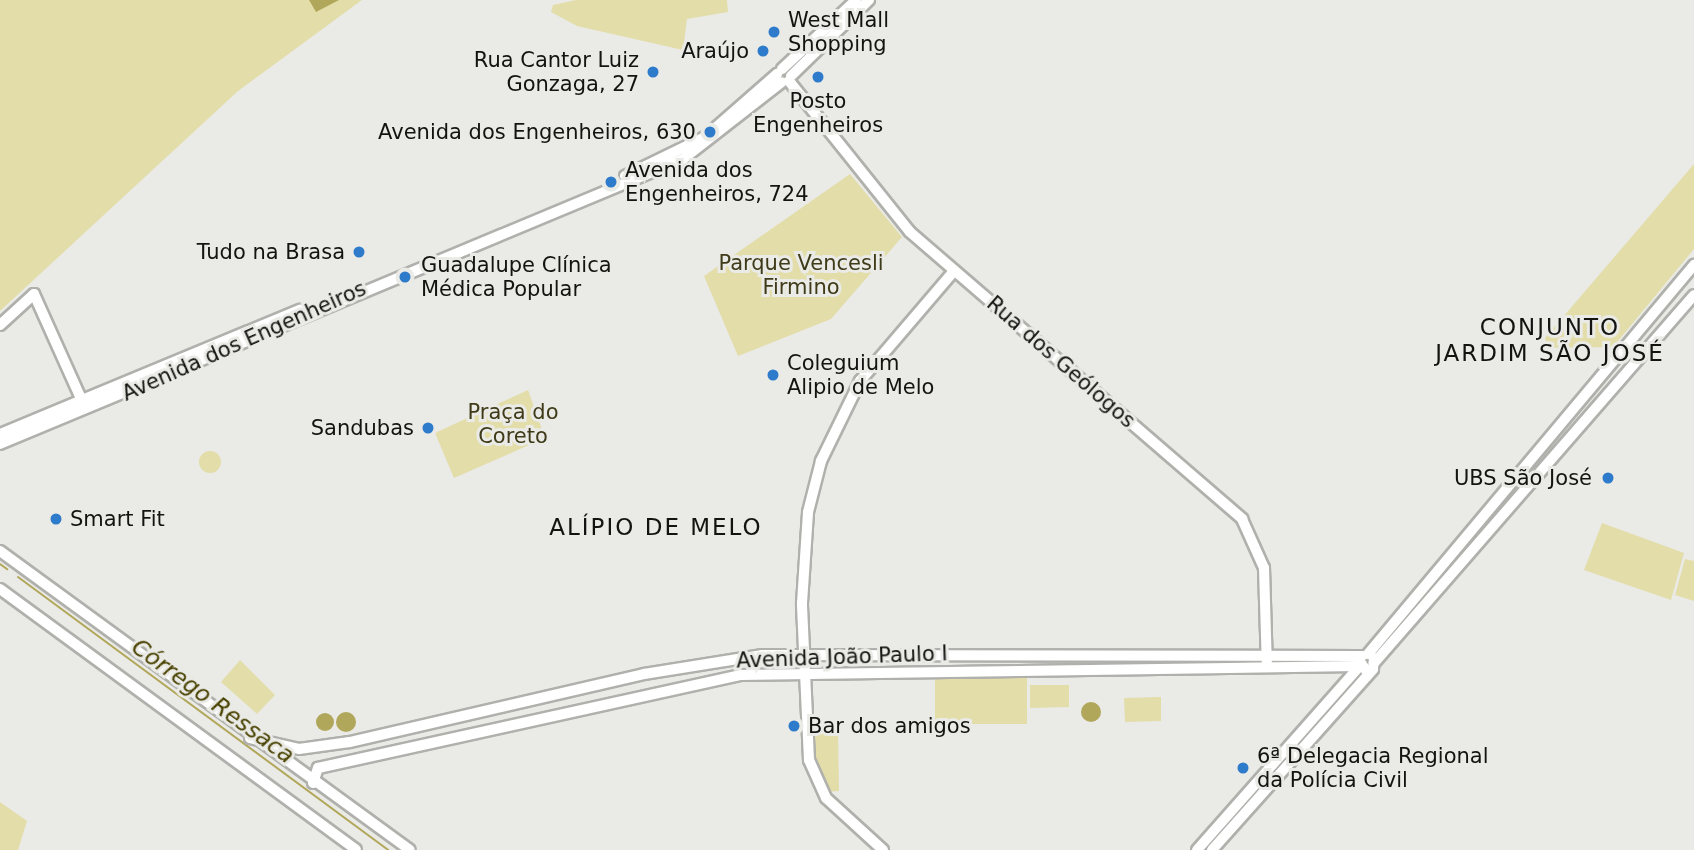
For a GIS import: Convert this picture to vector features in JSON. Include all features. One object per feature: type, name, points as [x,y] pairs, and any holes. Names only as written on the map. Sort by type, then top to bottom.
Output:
[{"type":"main road","name":"Avenida dos Engenheiros","points":[[817,45],[856,0]]},
{"type":"main road","name":"Avenida dos Engenheiros","points":[[2,440],[683,159],[784,76],[869,0]]},
{"type":"main road","points":[[763,69],[767,83]]},
{"type":"main road","name":"Avenida dos Engenheiros","points":[[2,440],[32,421],[653,164],[705,137],[767,83],[784,76]]},
{"type":"main road","name":"Rua dos Geólogos","points":[[784,76],[910,232],[953,272],[1031,332],[1242,519],[1264,568],[1267,667]]},
{"type":"main road","points":[[1212,850],[1694,265]]},
{"type":"main road","points":[[883,850],[817,784],[805,733],[804,554],[821,461],[877,355],[953,272]]},
{"type":"main road","points":[[0,325],[34,294],[82,401]]},
{"type":"main road","points":[[1197,850],[1694,295]]},
{"type":"main road","points":[[0,551],[250,738],[410,850]]},
{"type":"main road","points":[[0,589],[356,850]]},
{"type":"main road","name":"Avenida João Paulo I","points":[[250,738],[299,749],[351,742],[644,674],[804,654],[1266,653],[1365,663]]},
{"type":"main road","name":"Avenida João Paulo I","points":[[313,783],[318,768],[740,676],[804,672],[1267,667],[1365,663]]},
{"type":"main road","points":[[351,742],[356,760]]},
{"type":"green space","points":[[0,0],[362,0],[238,91],[0,311]]},
{"type":"green space","points":[[576,0],[727,0],[728,12],[687,19],[683,50],[577,26],[551,12],[553,5]]},
{"type":"green space","points":[[1694,164],[1694,249],[1613,347],[1547,348],[1545,338]]},
{"type":"green space","name":"Parque Vencesli Firmino","points":[[850,174],[902,237],[831,319],[738,356],[704,276]]},
{"type":"green space","name":"Praça do Coreto","points":[[528,390],[545,438],[454,478],[435,433]]},
{"type":"green space","points":[[210,451],[218,454],[221,462],[218,470],[210,473],[202,470],[199,462],[202,454]]},
{"type":"green space","points":[[1602,523],[1684,553],[1671,600],[1584,570]]},
{"type":"green space","points":[[1685,559],[1694,561],[1694,601],[1675,595]]},
{"type":"green space","points":[[240,660],[275,695],[257,714],[221,682]]},
{"type":"green space","points":[[935,677],[1027,677],[1027,724],[935,724]]},
{"type":"green space","points":[[1030,685],[1069,685],[1069,707],[1030,708]]},
{"type":"green space","points":[[1161,697],[1161,721],[1125,722],[1124,698]]},
{"type":"green space","points":[[838,730],[839,791],[824,792],[806,731]]},
{"type":"green space","points":[[0,802],[27,821],[18,850],[0,850]]},
{"type":"shaded area","points":[[309,0],[339,0],[316,12]]},
{"type":"shaded area","points":[[1091,702],[1098,705],[1101,712],[1098,719],[1091,722],[1084,719],[1081,712],[1084,705]]},
{"type":"shaded area","points":[[346,712],[353,715],[356,722],[353,729],[346,732],[339,729],[336,722],[339,715]]},
{"type":"shaded area","points":[[321,713],[329,713],[334,722],[332,729],[321,731],[316,726],[316,718]]},
{"type":"waterway","name":"Córrego Ressaca","points":[[0,564],[7,569]]},
{"type":"waterway","name":"Córrego Ressaca","points":[[18,577],[388,850]]},
{"type":"place","name":"West Mall Shopping","points":[[774,32]]},
{"type":"place","name":"Araújo","points":[[763,51]]},
{"type":"place","name":"Rua Cantor Luiz Gonzaga, 27","points":[[653,72]]},
{"type":"place","name":"Posto Engenheiros","points":[[818,77]]},
{"type":"place","name":"Avenida dos Engenheiros, 630","points":[[710,132]]},
{"type":"place","name":"Avenida dos Engenheiros, 724","points":[[611,182]]},
{"type":"place","name":"Tudo na Brasa","points":[[359,252]]},
{"type":"place","name":"Guadalupe Clínica Médica Popular","points":[[405,277]]},
{"type":"place","name":"Coleguium Alipio de Melo","points":[[773,375]]},
{"type":"place","name":"Sandubas","points":[[428,428]]},
{"type":"place","name":"UBS São José","points":[[1608,478]]},
{"type":"place","name":"Smart Fit","points":[[56,519]]},
{"type":"place","name":"Bar dos amigos","points":[[794,726]]},
{"type":"place","name":"6ª Delegacia Regional da Polícia Civil","points":[[1243,768]]},
{"type":"district","name":"CONJUNTO JARDIM SÃO JOSÉ","points":[[1550,340]]},
{"type":"district","name":"ALÍPIO DE MELO","points":[[656,527]]}]
